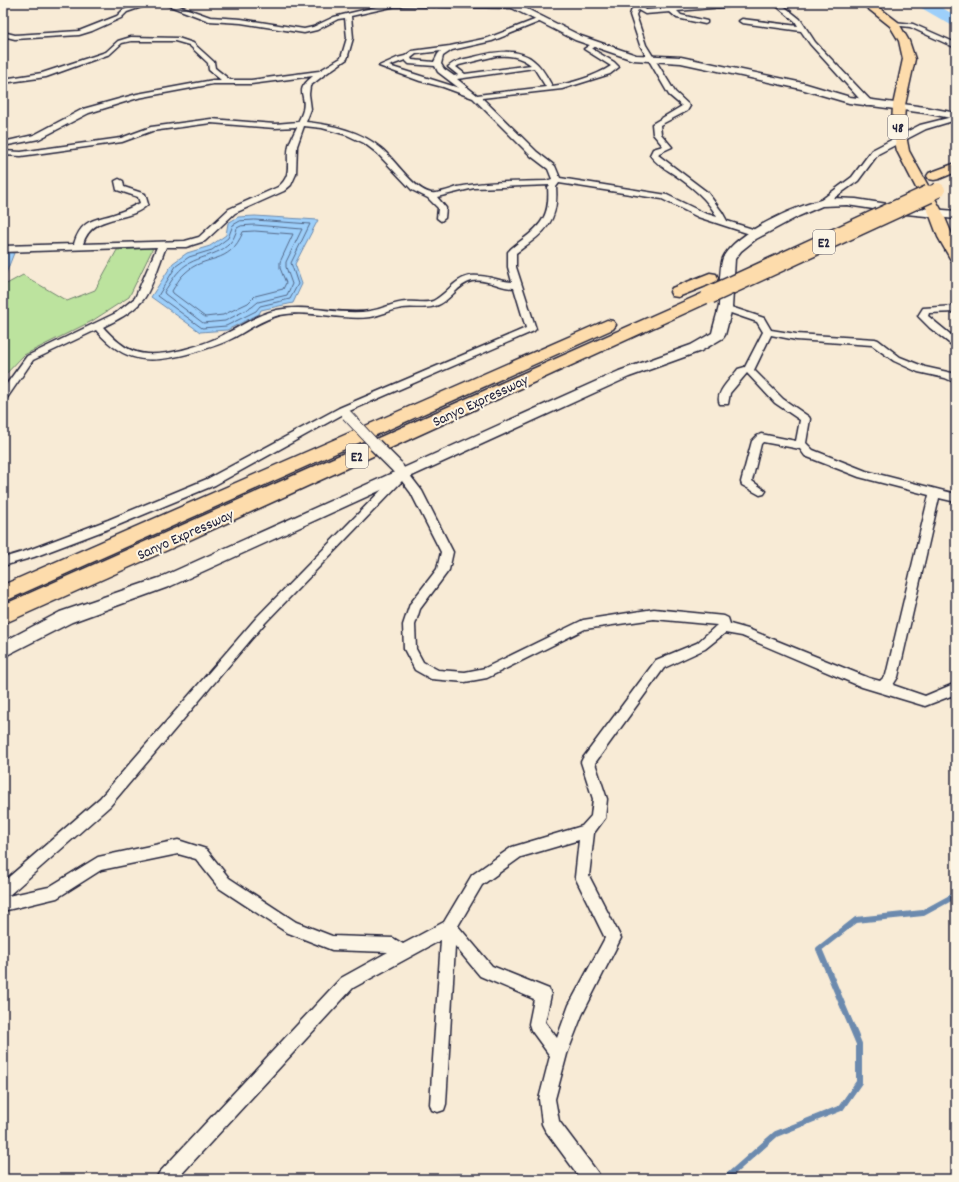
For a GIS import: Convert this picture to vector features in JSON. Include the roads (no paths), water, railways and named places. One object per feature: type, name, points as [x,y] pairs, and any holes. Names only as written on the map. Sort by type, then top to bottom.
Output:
[{"type":"highway","name":"Sanyo Expressway","points":[[3,594],[941,184],[956,167]]},
{"type":"highway","name":"Sanyo Expressway","points":[[836,221],[941,184]]},
{"type":"highway","name":"Sanyo Expressway","points":[[3,615],[181,536],[710,286],[745,262]]},
{"type":"main road","name":"48","points":[[866,3],[894,24],[904,41],[908,59],[899,107],[898,125],[903,151],[936,214],[945,237],[956,257]]},
{"type":"street","points":[[3,34],[15,37],[79,33],[90,30],[119,17],[125,11],[150,3]]},
{"type":"street","points":[[165,3],[209,19],[241,21],[304,30],[315,29],[336,18],[396,4],[515,4],[520,10],[542,18],[578,38],[624,55],[636,58],[681,60],[803,86],[869,104],[945,112],[956,117]]},
{"type":"street","points":[[637,3],[633,14],[642,45],[672,93],[686,106],[684,109],[656,124],[656,134],[668,148],[656,151],[654,155],[658,160],[706,195],[720,212],[723,222]]},
{"type":"street","points":[[643,3],[640,9],[645,12],[747,3]]},
{"type":"street","points":[[776,3],[798,20],[812,44],[869,104]]},
{"type":"street","points":[[672,10],[679,17],[705,22]]},
{"type":"street","points":[[3,249],[186,244],[202,239],[232,211],[281,189],[288,183],[292,174],[293,146],[307,109],[305,94],[307,86],[321,73],[344,59],[350,38],[348,15]]},
{"type":"street","points":[[462,74],[452,67],[457,63],[498,46],[507,32],[542,18]]},
{"type":"street","points":[[742,21],[804,29]]},
{"type":"street","points":[[894,24],[911,25],[956,46]]},
{"type":"street","points":[[3,81],[43,75],[108,53],[120,42],[131,39],[151,38],[176,39],[191,44],[212,63],[211,69],[227,81]]},
{"type":"street","points":[[550,88],[532,62],[519,54],[498,46],[450,48],[414,52],[407,58],[399,59],[383,66],[446,85],[476,97],[550,88],[562,86],[607,72],[615,67],[612,63],[587,49],[595,44]]},
{"type":"street","points":[[450,48],[440,55],[437,60],[437,64],[441,70],[476,97],[534,154],[552,168],[557,180]]},
{"type":"street","points":[[407,58],[409,62],[437,64]]},
{"type":"street","points":[[452,78],[462,74],[536,66]]},
{"type":"street","points":[[3,144],[36,137],[86,111],[137,96],[213,82],[251,82],[321,73]]},
{"type":"street","points":[[821,203],[855,179],[876,152],[900,137],[923,127],[956,117]]},
{"type":"street","points":[[3,153],[21,154],[122,140],[152,129],[210,121],[276,126],[302,124],[322,126],[350,133],[367,141],[380,151],[415,188],[431,196],[442,208],[441,218]]},
{"type":"street","points":[[3,562],[30,554],[112,523],[211,482],[345,413],[531,329],[512,267],[512,252],[545,224],[552,213],[554,200],[552,187],[557,180]]},
{"type":"street","points":[[431,196],[474,186],[546,183],[557,180],[664,197],[701,215],[756,233]]},
{"type":"street","points":[[78,246],[81,235],[89,226],[102,219],[121,215],[144,204],[142,196],[120,188],[119,181]]},
{"type":"street","points":[[3,650],[66,617],[165,582],[400,470],[624,374],[696,348],[718,335],[725,308],[729,259],[740,244],[756,233],[805,208],[821,203],[851,201],[890,208],[956,215]]},
{"type":"street","points":[[3,396],[30,358],[119,315],[139,299],[148,281],[162,245]]},
{"type":"street","points":[[97,326],[112,343],[125,352],[143,357],[164,357],[223,338],[276,313],[293,310],[305,310],[354,315],[371,314],[403,305],[426,306],[436,303],[470,278],[486,279],[517,285]]},
{"type":"street","points":[[725,308],[761,320],[768,332],[796,337],[875,342],[897,359],[922,370],[948,375],[956,380]]},
{"type":"street","points":[[956,309],[926,310],[923,316],[956,344]]},
{"type":"street","points":[[749,370],[768,332]]},
{"type":"street","points":[[724,402],[724,393],[742,371],[749,370]]},
{"type":"street","points":[[749,370],[779,401],[805,419],[801,443],[809,452],[863,474],[956,498]]},
{"type":"street","points":[[345,413],[400,470],[416,491],[447,552],[443,570],[414,607],[409,625],[410,649],[418,666],[436,675],[465,677],[487,673],[583,625],[654,614],[724,621],[723,628],[701,646],[660,664],[588,762],[600,800],[598,818],[587,831],[517,852],[477,880],[449,927],[438,1104]]},
{"type":"street","points":[[760,491],[746,482],[756,442],[761,438],[803,446]]},
{"type":"street","points":[[3,891],[105,802],[261,620],[400,470]]},
{"type":"street","points":[[883,687],[892,677],[935,493]]},
{"type":"street","points":[[723,628],[744,632],[867,683],[926,700],[937,698],[956,688]]},
{"type":"street","points":[[587,831],[582,877],[613,938],[575,1010],[559,1054],[547,1099],[551,1124],[592,1179]]},
{"type":"street","points":[[3,904],[52,893],[98,864],[178,847],[201,854],[224,883],[291,927],[332,943],[393,945],[402,953]]},
{"type":"street","points":[[165,1179],[347,983],[449,927]]},
{"type":"street","points":[[449,927],[486,971],[543,995],[537,1024],[559,1054]]},
{"type":"water","points":[[255,216],[318,220],[295,264],[302,284],[293,303],[261,310],[259,314],[227,330],[200,332],[151,297],[173,263],[187,253],[210,246],[226,235],[228,223],[238,217]]},
{"type":"water","points":[[3,252],[14,253],[3,281]]},
{"type":"waterway","points":[[923,3],[956,22]]},
{"type":"waterway","points":[[725,1179],[776,1134],[841,1108],[859,1082],[859,1044],[819,949],[856,920],[923,913],[956,895]]},
{"type":"waterway","points":[[420,1179],[464,1176],[474,1179]]}]
